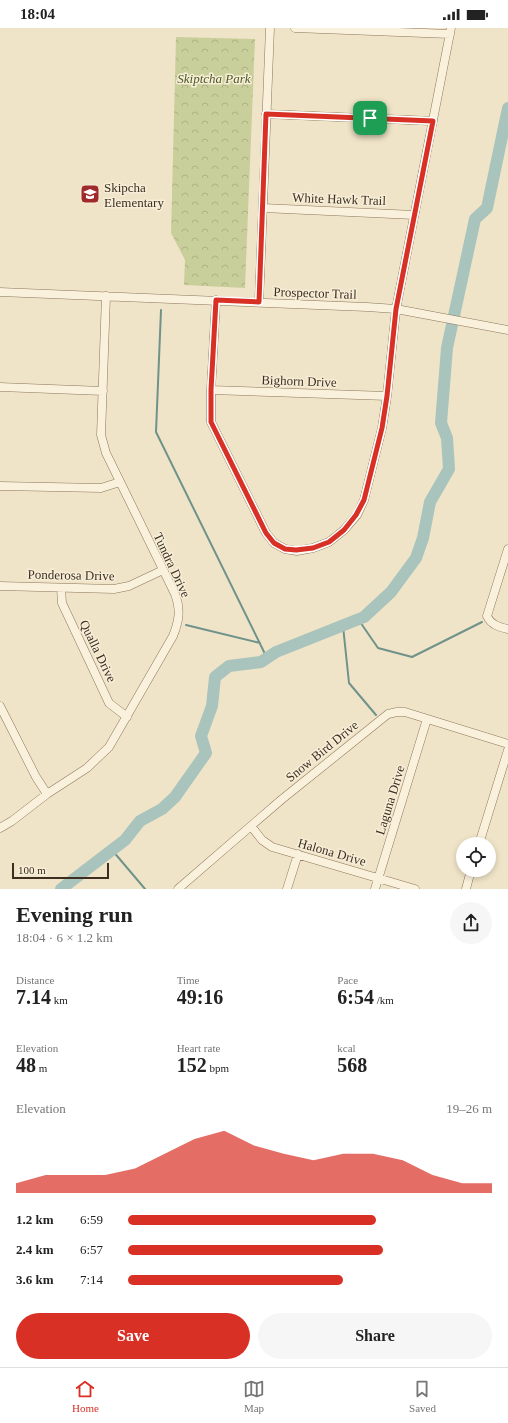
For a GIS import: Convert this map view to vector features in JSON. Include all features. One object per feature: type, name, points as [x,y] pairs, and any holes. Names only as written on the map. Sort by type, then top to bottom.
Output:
[{"type":"street","points":[[259,302],[270,28]]},
{"type":"street","points":[[216,300],[211,390],[211,422],[266,533],[274,543],[285,549],[296,550],[313,548],[329,542],[344,530],[356,515],[364,500],[382,428],[387,396],[396,309],[450,31],[295,28]]},
{"type":"street","points":[[266,114],[433,121]]},
{"type":"street","name":"White Hawk Trail","points":[[263,208],[414,215]]},
{"type":"street","name":"Prospector Trail","points":[[0,292],[216,300],[396,309],[508,330]]},
{"type":"street","name":"Tundra Drive","points":[[0,828],[12,821],[47,794],[87,768],[109,747],[173,636],[178,623],[178,603],[103,445],[101,435],[106,296]]},
{"type":"street","points":[[0,387],[103,391]]},
{"type":"street","name":"Bighorn Drive","points":[[211,390],[387,396]]},
{"type":"street","points":[[0,486],[102,488],[120,482]]},
{"type":"street","points":[[508,549],[487,616],[489,622],[495,626],[508,630]]},
{"type":"street","name":"Ponderosa Drive","points":[[0,586],[108,589],[129,586],[163,570]]},
{"type":"street","name":"Qualla Drive","points":[[61,588],[62,604],[109,703],[127,717]]},
{"type":"street","points":[[0,706],[36,777],[47,794]]},
{"type":"street","name":"Snow Bird Drive","points":[[178,889],[251,826],[388,714],[405,712],[508,744]]},
{"type":"street","name":"Laguna Drive","points":[[376,889],[427,719]]},
{"type":"street","points":[[481,837],[508,750]]},
{"type":"street","name":"Halona Drive","points":[[251,826],[262,840],[272,847],[415,889]]},
{"type":"street","points":[[287,889],[298,854]]},
{"type":"street","points":[[466,889],[470,877]]},
{"type":"green space","name":"Skiptcha Park","points":[[176,37],[255,39],[245,288],[184,285],[185,260],[171,233]]},
{"type":"waterway","points":[[61,889],[125,840],[140,821],[162,809],[175,797],[206,753],[201,736],[212,706],[215,677],[229,666],[261,662],[276,652],[364,617],[391,592],[416,558],[423,538],[430,502],[449,469],[447,438],[441,423],[447,348],[475,219],[487,208],[508,108]]},
{"type":"waterway","points":[[161,310],[156,432],[267,658]]},
{"type":"waterway","points":[[358,619],[378,648],[412,657],[482,622]]},
{"type":"waterway","points":[[186,625],[260,643]]},
{"type":"waterway","points":[[343,626],[349,683],[376,715]]},
{"type":"waterway","points":[[112,850],[145,889]]},
{"type":"place","name":"Skipcha Elementary","points":[[90,194]]},
{"type":"route","points":[[266,114],[370,118],[433,121],[396,309],[387,396],[382,428],[364,500],[356,515],[344,530],[329,542],[313,548],[296,550],[285,549],[274,543],[266,533],[211,422],[211,390],[216,300],[259,302],[266,114]]}]
